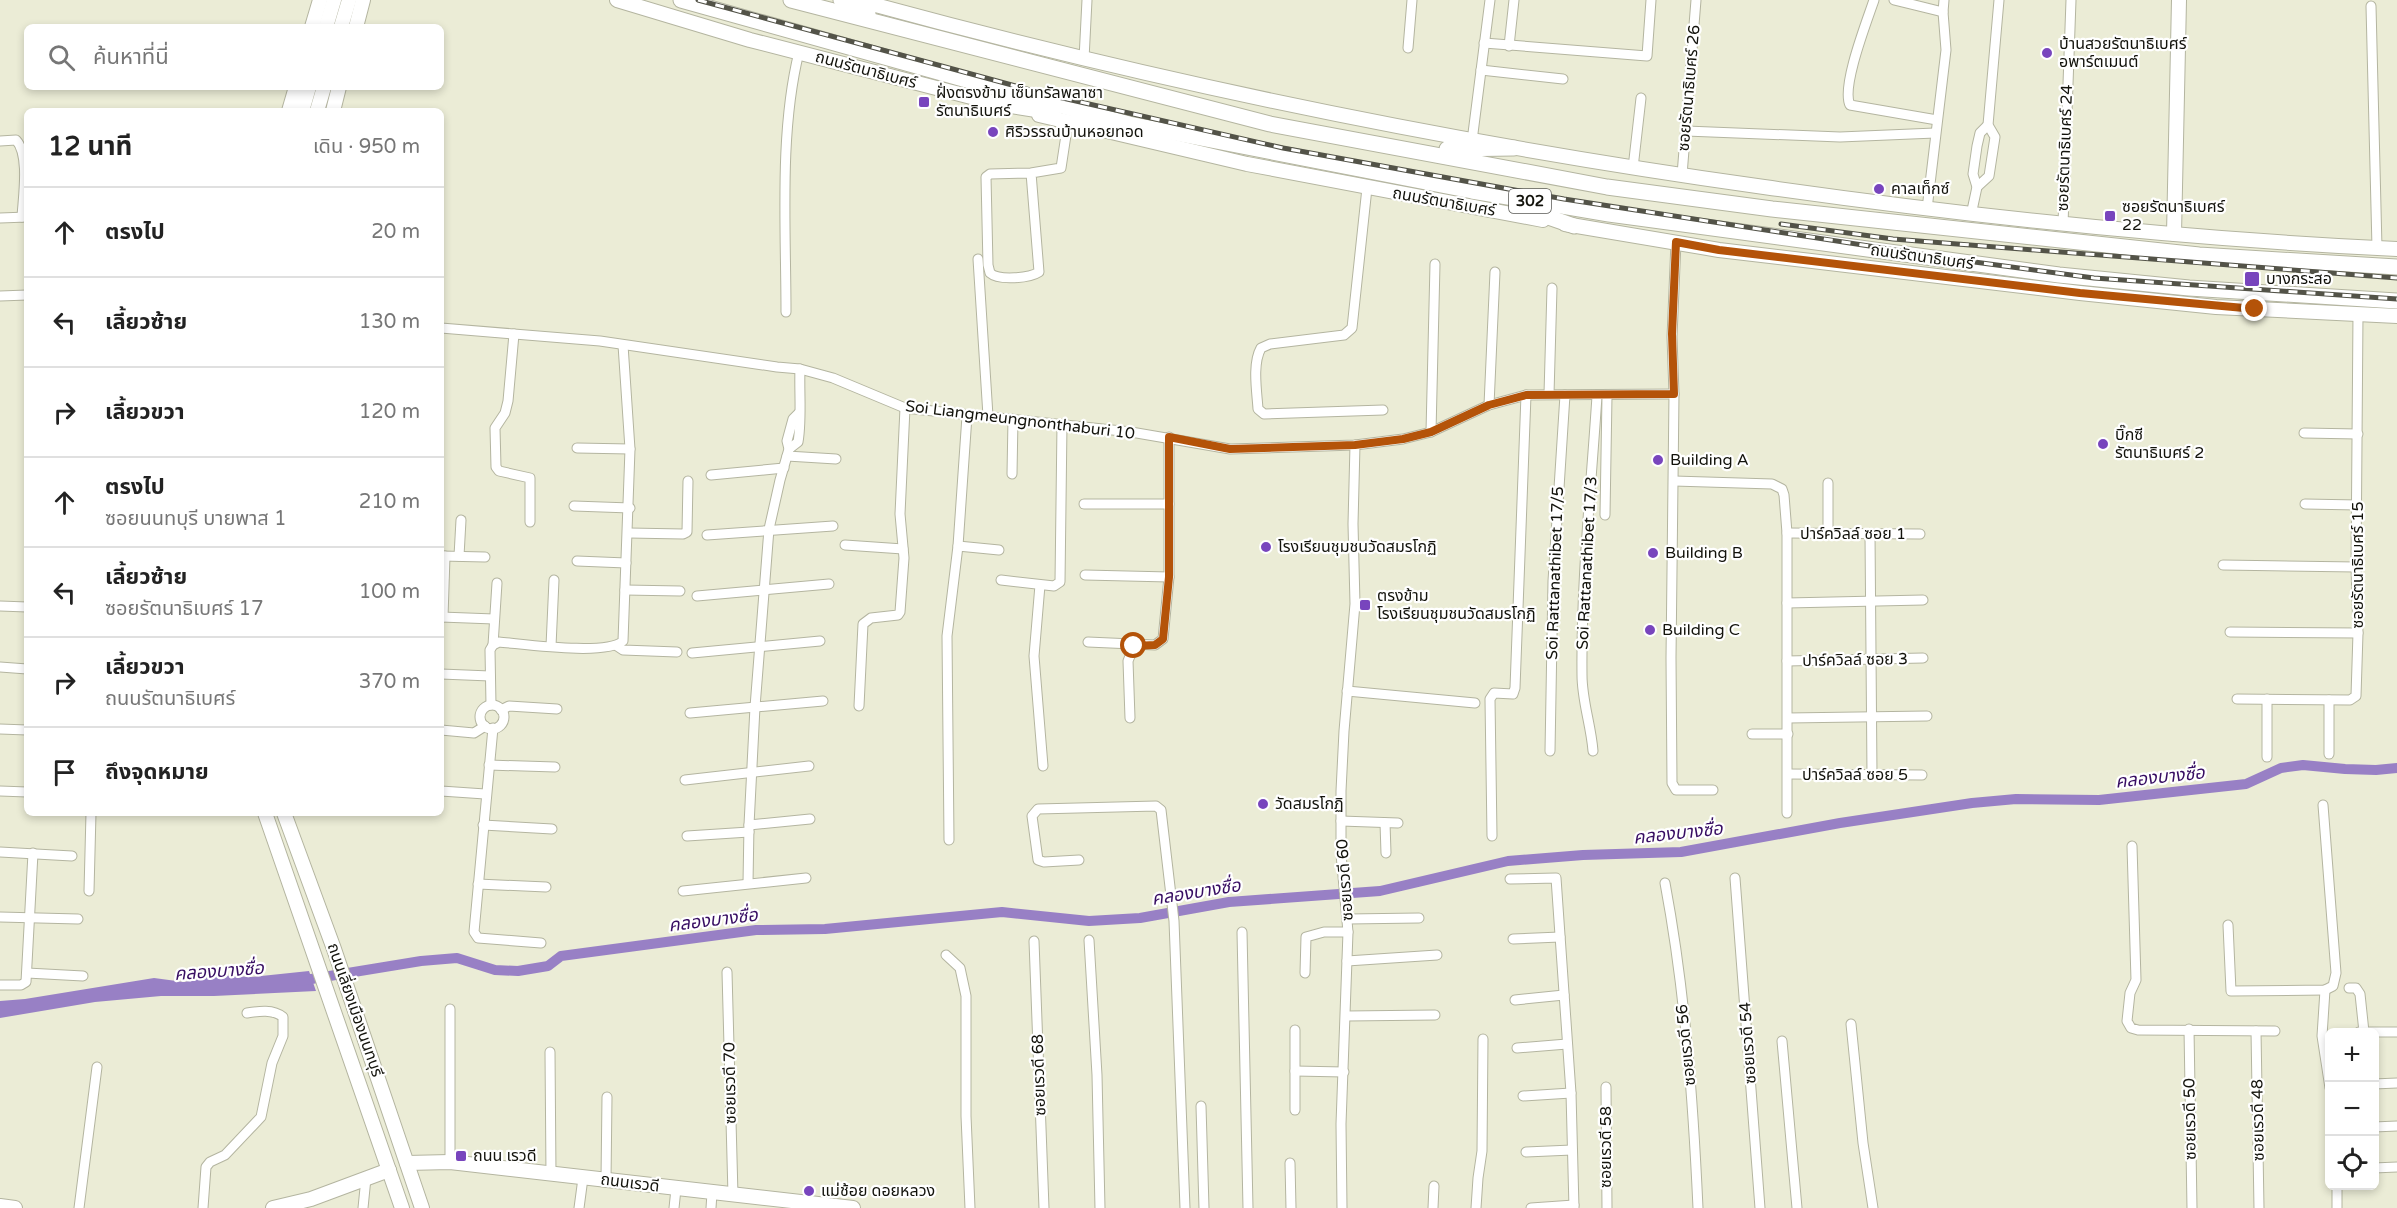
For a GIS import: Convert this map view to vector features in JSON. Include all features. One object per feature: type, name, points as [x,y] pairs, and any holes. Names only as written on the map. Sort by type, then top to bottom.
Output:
[{"type":"main road","points":[[313,24],[320,0]]},
{"type":"main road","points":[[327,24],[334,0]]},
{"type":"main road","points":[[342,24],[349,0]]},
{"type":"main road","points":[[357,24],[363,0]]},
{"type":"main road","name":"ถนนรัตนาธิเบศร์","points":[[617,0],[799,52],[1068,122],[1235,161],[1366,188],[1574,226],[1719,250],[2080,293],[2217,307],[2397,316]]},
{"type":"main road","name":"ถนนรัตนาธิเบศร์","points":[[681,0],[1129,123],[1472,191],[1609,214],[2059,275],[2189,288],[2397,301]]},
{"type":"main road","name":"ถนนรัตนาธิเบศร์","points":[[791,0],[1270,124],[1607,187],[1772,209],[2199,255],[2397,267]]},
{"type":"main road","points":[[840,0],[897,28]]},
{"type":"main road","points":[[856,0],[1084,59],[1298,107],[1472,141],[1682,176],[1971,215],[2174,234],[2397,249]]},
{"type":"main road","points":[[2174,234],[2179,0]]},
{"type":"main road","points":[[290,108],[295,90]]},
{"type":"main road","points":[[303,108],[308,90]]},
{"type":"main road","points":[[318,108],[323,90]]},
{"type":"main road","points":[[334,108],[338,90]]},
{"type":"main road","points":[[995,103],[1129,123]]},
{"type":"main road","points":[[1414,150],[1514,148]]},
{"type":"main road","points":[[1472,191],[1574,226]]},
{"type":"main road","name":"ถนนเลี่ยงเมืองนนทบุรี","points":[[266,816],[402,1208]]},
{"type":"main road","name":"ถนนเลี่ยงเมืองนนทบุรี","points":[[285,816],[334,949],[422,1208]]},
{"type":"main road","name":"ถนนเรวดี","points":[[407,1163],[450,1162],[844,1208]]},
{"type":"main road","points":[[273,1208],[311,1199],[389,1170]]},
{"type":"main road","points":[[0,1206],[15,1208]]},
{"type":"street","points":[[1084,59],[1087,0]]},
{"type":"street","points":[[1408,48],[1412,0]]},
{"type":"street","points":[[1472,141],[1490,0]]},
{"type":"street","points":[[1509,46],[1514,0]]},
{"type":"street","points":[[1484,43],[1647,56],[1652,0]]},
{"type":"street","name":"ซอยรัตนาธิเบศร์ 26","points":[[1682,176],[1696,0]]},
{"type":"street","points":[[1874,0],[1848,84],[1848,102],[1850,105],[1936,120]]},
{"type":"street","points":[[1894,0],[1943,12]]},
{"type":"street","points":[[1927,209],[1946,50],[1944,0]]},
{"type":"street","points":[[1977,187],[1989,176],[1995,137],[1988,125],[1999,0]]},
{"type":"street","name":"ซอยรัตนาธิเบศร์ 24","points":[[2063,224],[2071,0]]},
{"type":"street","points":[[2371,6],[2377,248]]},
{"type":"street","points":[[786,312],[787,123],[792,81],[799,52]]},
{"type":"street","points":[[1481,70],[1563,79]]},
{"type":"street","points":[[1633,168],[1641,98]]},
{"type":"street","points":[[1031,173],[1039,272],[1027,276],[993,276],[988,265],[986,177],[990,174],[1031,173],[1061,168],[1068,122]]},
{"type":"street","points":[[1971,215],[1977,187],[1973,174],[1977,146],[1980,134],[1988,125]]},
{"type":"street","points":[[1686,131],[1840,137],[1935,133]]},
{"type":"street","points":[[0,141],[16,140],[22,146],[24,156],[24,217],[0,218]]},
{"type":"street","points":[[1366,188],[1352,328],[1344,335],[1270,344],[1261,348],[1257,357],[1257,399],[1258,409],[1264,414],[1383,410]]},
{"type":"street","points":[[1676,242],[1672,334],[1674,394],[1672,783],[1676,790],[1713,790]]},
{"type":"street","points":[[978,260],[988,416]]},
{"type":"street","points":[[1431,432],[1435,264]]},
{"type":"street","points":[[1489,405],[1495,272]]},
{"type":"street","points":[[1548,394],[1552,288]]},
{"type":"street","points":[[0,296],[24,295]]},
{"type":"street","name":"ซอยรัตนาธิเบศร์ 15","points":[[2237,699],[2350,700],[2356,696],[2358,314]]},
{"type":"street","name":"Soi Liangmeungnonthaburi 10","points":[[444,328],[623,345],[800,369],[833,378],[905,408],[1169,437],[1230,449],[1355,445],[1403,439],[1431,432],[1489,405],[1526,395],[1674,394]]},
{"type":"street","points":[[514,334],[508,401],[505,413],[495,428],[496,467],[499,471],[531,478],[530,522]]},
{"type":"street","points":[[493,645],[499,642],[585,649],[617,646],[623,641],[630,508],[630,449],[623,345]]},
{"type":"street","points":[[748,883],[755,707],[770,529],[788,452],[798,442],[801,423],[798,413],[800,369]]},
{"type":"street","points":[[1492,836],[1490,699],[1494,693],[1513,694],[1515,688],[1526,395]]},
{"type":"street","name":"Soi Rattanathibet 17/5","points":[[1550,751],[1553,581],[1565,395]]},
{"type":"street","name":"Soi Rattanathibet 17/3","points":[[1593,752],[1591,728],[1584,710],[1582,676],[1584,583],[1597,396]]},
{"type":"street","points":[[1605,515],[1607,396]]},
{"type":"street","points":[[859,706],[863,624],[871,618],[898,615],[900,612],[903,549],[900,514],[905,408]]},
{"type":"street","points":[[949,840],[947,636],[958,546],[967,416]]},
{"type":"street","points":[[1012,474],[1013,419]]},
{"type":"street","points":[[1001,580],[1054,586],[1060,582],[1062,424]]},
{"type":"street","points":[[2304,433],[2358,434]]},
{"type":"street","points":[[1088,642],[1134,646],[1155,645],[1162,641],[1169,577],[1169,437]]},
{"type":"street","name":"ซอยเรวดี 60","points":[[1342,1208],[1341,1124],[1347,1016],[1348,920],[1341,821],[1347,691],[1355,604],[1353,518],[1355,445]]},
{"type":"street","points":[[577,448],[630,449]]},
{"type":"street","points":[[788,452],[836,459]]},
{"type":"street","points":[[711,475],[784,468]]},
{"type":"street","points":[[629,532],[683,534],[687,532],[688,481]]},
{"type":"street","points":[[1674,481],[1772,484],[1782,489],[1787,533],[1787,813]]},
{"type":"street","points":[[1828,483],[1828,534]]},
{"type":"street","points":[[1084,504],[1169,504]]},
{"type":"street","points":[[2305,504],[2358,505]]},
{"type":"street","points":[[574,507],[630,508]]},
{"type":"street","points":[[459,556],[461,520]]},
{"type":"street","points":[[707,536],[770,529],[833,526]]},
{"type":"street","name":"ปาร์ควิลล์ ซอย 1","points":[[1787,533],[1920,534]]},
{"type":"street","points":[[1870,534],[1872,775]]},
{"type":"street","points":[[845,545],[903,549]]},
{"type":"street","points":[[958,546],[999,550]]},
{"type":"street","points":[[444,556],[485,557]]},
{"type":"street","points":[[577,561],[626,563]]},
{"type":"street","points":[[2223,565],[2356,567]]},
{"type":"street","points":[[1085,575],[1169,577]]},
{"type":"street","points":[[551,646],[554,580]]},
{"type":"street","points":[[490,705],[490,650],[493,645],[497,583]]},
{"type":"street","points":[[697,596],[829,584]]},
{"type":"street","points":[[1040,585],[1034,656],[1043,765]]},
{"type":"street","points":[[625,590],[680,591]]},
{"type":"street","points":[[1787,603],[1923,600]]},
{"type":"street","points":[[0,606],[24,607]]},
{"type":"street","points":[[444,617],[494,619]]},
{"type":"street","points":[[2229,632],[2358,633]]},
{"type":"street","points":[[692,653],[820,641]]},
{"type":"street","points":[[617,646],[623,650],[677,651]]},
{"type":"street","points":[[1130,718],[1128,661],[1134,646]]},
{"type":"street","name":"ปาร์ควิลล์ ซอย 3","points":[[1787,661],[1923,658]]},
{"type":"street","points":[[0,667],[24,669]]},
{"type":"street","points":[[444,674],[490,676]]},
{"type":"street","points":[[1347,691],[1475,704]]},
{"type":"street","points":[[2266,757],[2267,699]]},
{"type":"street","points":[[2329,700],[2329,754]]},
{"type":"street","points":[[690,713],[824,701]]},
{"type":"street","points":[[490,705],[501,710]]},
{"type":"street","points":[[489,727],[480,720],[481,712],[490,705]]},
{"type":"street","points":[[501,710],[509,706],[557,709]]},
{"type":"street","points":[[444,730],[474,733],[503,722],[501,710]]},
{"type":"street","points":[[1788,718],[1928,716]]},
{"type":"street","points":[[489,727],[489,765],[474,932],[478,938],[541,943]]},
{"type":"street","points":[[0,729],[24,730]]},
{"type":"street","points":[[1752,734],[1788,734]]},
{"type":"street","points":[[489,765],[555,767]]},
{"type":"street","points":[[685,780],[809,766]]},
{"type":"street","name":"ปาร์ควิลล์ ซอย 5","points":[[1788,774],[1922,775]]},
{"type":"street","points":[[444,791],[485,794]]},
{"type":"street","points":[[0,792],[24,792]]},
{"type":"street","points":[[2228,925],[2231,991],[2325,990],[2333,986],[2336,973],[2323,805]]},
{"type":"street","points":[[1079,860],[1044,862],[1038,860],[1032,816],[1034,811],[1038,809],[1156,806],[1162,812],[1174,921],[1185,1208]]},
{"type":"street","points":[[89,891],[91,816]]},
{"type":"street","points":[[687,836],[810,819]]},
{"type":"street","points":[[1341,821],[1398,823]]},
{"type":"street","points":[[1385,823],[1386,853]]},
{"type":"street","points":[[483,825],[552,829]]},
{"type":"street","points":[[2132,846],[2136,980],[2130,993],[2127,1021],[2132,1028],[2138,1030],[2275,1031]]},
{"type":"street","points":[[0,852],[72,856]]},
{"type":"street","points":[[0,985],[21,985],[26,982],[33,853]]},
{"type":"street","points":[[683,891],[806,878]]},
{"type":"street","points":[[1510,879],[1556,878],[1571,1093],[1574,1206],[1531,1208]]},
{"type":"street","name":"ซอยเรวดี 54","points":[[1735,878],[1760,1208]]},
{"type":"street","name":"ซอยเรวดี 56","points":[[1665,883],[1676,948],[1693,1103],[1698,1208]]},
{"type":"street","points":[[478,884],[546,887]]},
{"type":"street","points":[[0,917],[78,919]]},
{"type":"street","points":[[1348,920],[1419,918]]},
{"type":"street","points":[[1242,932],[1248,1208]]},
{"type":"street","points":[[1305,973],[1306,937],[1310,934],[1348,932]]},
{"type":"street","points":[[1513,939],[1560,937]]},
{"type":"street","points":[[1089,940],[1097,1075],[1100,1208]]},
{"type":"street","name":"ซอยเรวดี 68","points":[[1034,941],[1044,1208]]},
{"type":"street","points":[[946,955],[960,968],[966,996],[966,1116],[970,1208]]},
{"type":"street","points":[[1347,961],[1437,955]]},
{"type":"street","name":"ซอยเรวดี 70","points":[[727,972],[733,1195]]},
{"type":"street","points":[[27,973],[83,976]]},
{"type":"street","points":[[2349,988],[2356,988],[2360,994],[2364,1028]]},
{"type":"street","points":[[2325,990],[2326,1028]]},
{"type":"street","points":[[1515,1000],[1564,995]]},
{"type":"street","points":[[450,1009],[450,1162]]},
{"type":"street","points":[[203,1208],[206,1167],[210,1162],[225,1155],[261,1117],[272,1063],[283,1036],[283,1017],[278,1013],[260,1011],[247,1013]]},
{"type":"street","points":[[1347,1016],[1435,1015]]},
{"type":"street","points":[[1851,1024],[1863,1143],[1874,1208]]},
{"type":"street","name":"ซอยเรวดี 50","points":[[2189,1029],[2192,1208]]},
{"type":"street","points":[[1295,1030],[1295,1110]]},
{"type":"street","name":"ซอยเรวดี 48","points":[[2256,1031],[2259,1208]]},
{"type":"street","points":[[2379,1032],[2397,1032]]},
{"type":"street","points":[[1476,1208],[1482,1151],[1483,1040]]},
{"type":"street","points":[[1782,1041],[1797,1208]]},
{"type":"street","points":[[1517,1048],[1567,1044]]},
{"type":"street","points":[[550,1052],[551,1175]]},
{"type":"street","points":[[79,1208],[97,1067]]},
{"type":"street","points":[[1295,1071],[1344,1072]]},
{"type":"street","points":[[2379,1084],[2397,1083]]},
{"type":"street","name":"ซอยเรวดี 58","points":[[1606,1087],[1607,1208]]},
{"type":"street","points":[[1523,1096],[1571,1093]]},
{"type":"street","points":[[606,1180],[607,1097]]},
{"type":"street","points":[[1201,1106],[1204,1208]]},
{"type":"street","points":[[2379,1127],[2397,1126]]},
{"type":"street","points":[[1527,1152],[1572,1150]]},
{"type":"street","points":[[1290,1163],[1291,1208]]},
{"type":"street","points":[[2379,1168],[2397,1167]]},
{"type":"street","points":[[363,1208],[366,1178]]},
{"type":"street","points":[[579,1208],[583,1178]]},
{"type":"street","points":[[1433,1208],[1434,1186]]},
{"type":"street","points":[[674,1208],[676,1189]]},
{"type":"street","points":[[2337,1190],[2337,1208]]},
{"type":"street","points":[[711,1208],[712,1193]]},
{"type":"shaded area","points":[[309,971],[316,991],[161,996],[95,1002],[0,1018],[0,1001],[154,978],[184,982],[217,975],[251,977]]},
{"type":"waterway","name":"คลองบางซื่อ","points":[[299,981],[421,961],[457,958],[495,970],[518,971],[548,966],[561,956],[756,930],[825,929],[1002,912],[1089,921],[1140,918],[1229,902],[1380,891],[1508,861],[1583,855],[1681,852],[1840,823],[1972,803],[2016,799],[2099,800],[2246,784],[2281,768],[2303,765],[2376,770],[2397,768]]},
{"type":"railway","points":[[698,0],[1045,94],[1283,148],[1564,199],[1967,261],[2094,278],[2397,299]]},
{"type":"railway","points":[[1781,224],[1893,239],[2397,278]]},
{"type":"place","name":"บ้านสวยรัตนาธิเบศร์ อพาร์ตเมนต์","points":[[2047,53]]},
{"type":"place","name":"ฝั่งตรงข้าม เซ็นทรัลพลาซา รัตนาธิเบศร์","points":[[924,102]]},
{"type":"place","name":"ศิริวรรณบ้านหอยทอด","points":[[993,132]]},
{"type":"place","name":"คาลเท็กซ์","points":[[1879,189]]},
{"type":"place","name":"ซอยรัตนาธิเบศร์ 22","points":[[2110,216]]},
{"type":"place","name":"บางกระสอ","points":[[2252,279]]},
{"type":"place","name":"บิ๊กซี รัตนาธิเบศร์ 2","points":[[2103,444]]},
{"type":"place","name":"Building A","points":[[1658,460]]},
{"type":"place","name":"โรงเรียนชุมชนวัดสมรโกฏิ","points":[[1266,547]]},
{"type":"place","name":"Building B","points":[[1653,553]]},
{"type":"place","name":"ตรงข้าม โรงเรียนชุมชนวัดสมรโกฏิ","points":[[1365,605]]},
{"type":"place","name":"Building C","points":[[1650,630]]},
{"type":"place","name":"วัดสมรโกฏิ","points":[[1263,804]]},
{"type":"place","name":"ถนน เรวดี","points":[[461,1156]]},
{"type":"place","name":"แม่ช้อย ดอยหลวง","points":[[809,1191]]},
{"type":"route","points":[[1134,646],[1155,645],[1163,639],[1169,577],[1169,437],[1230,449],[1355,445],[1403,439],[1431,432],[1489,405],[1526,395],[1674,394],[1672,334],[1676,242],[1719,250],[2044,289],[2255,309]]}]
